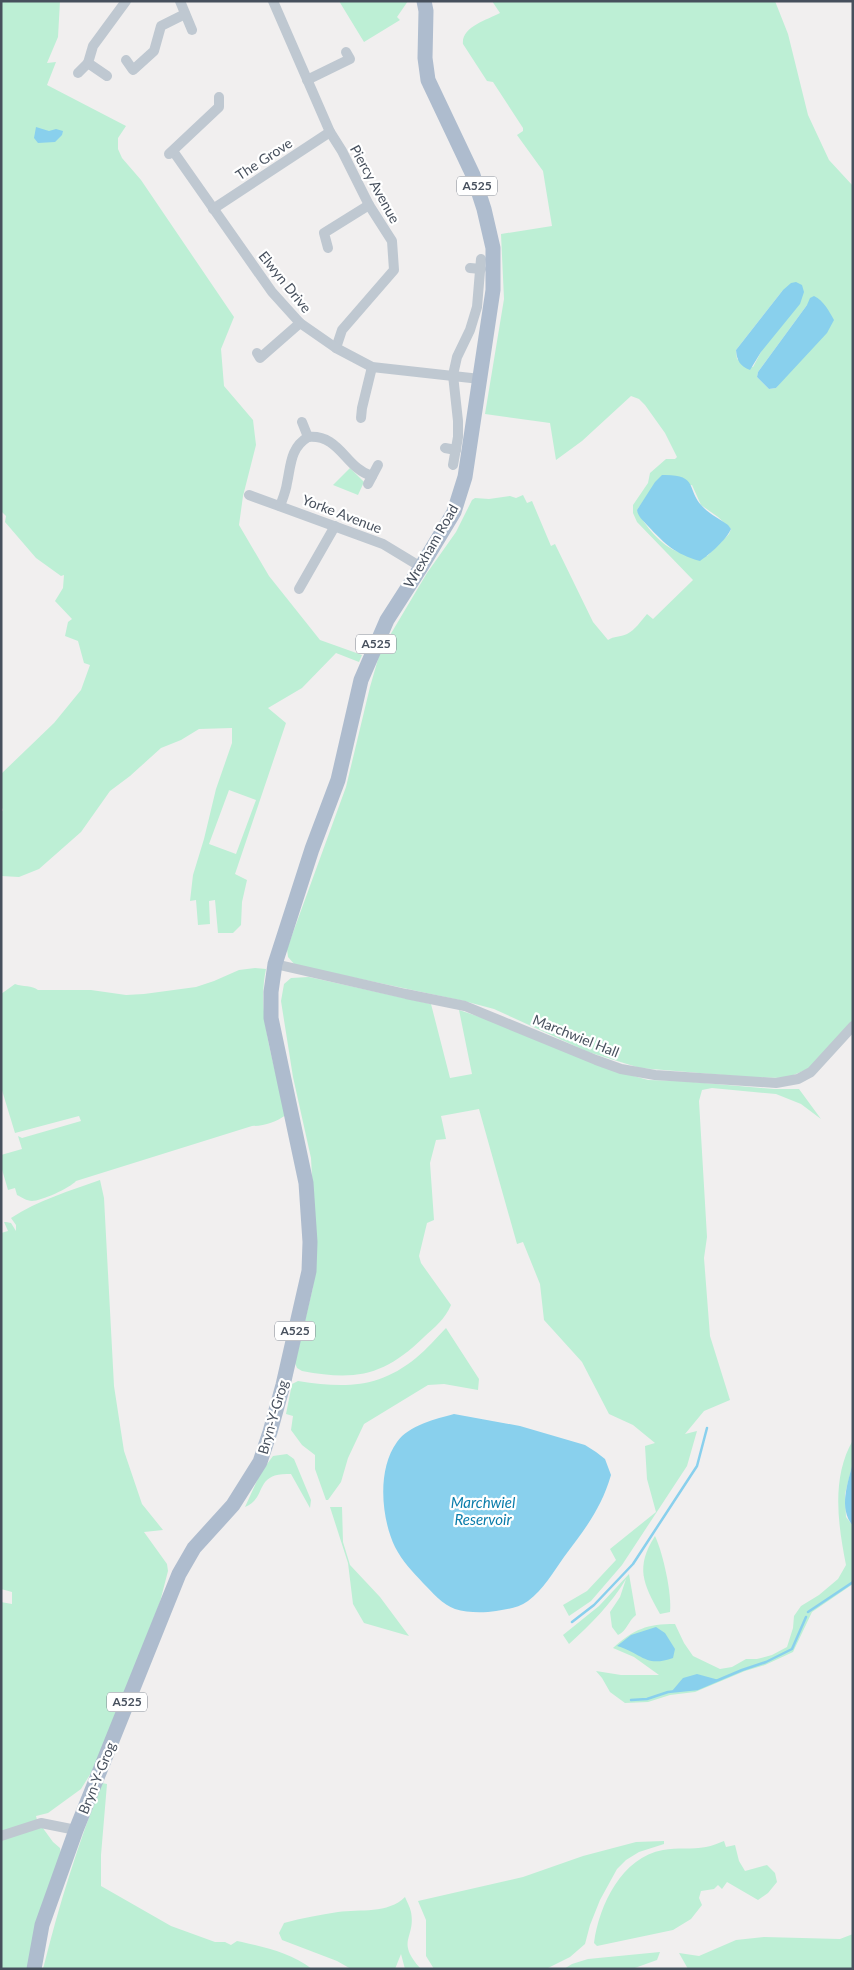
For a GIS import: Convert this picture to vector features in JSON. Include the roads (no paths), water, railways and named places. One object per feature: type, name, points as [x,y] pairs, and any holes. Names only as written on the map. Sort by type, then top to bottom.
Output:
[{"type":"main road","name":"Wrexham Road","points":[[275,964],[309,858],[338,780],[361,680],[386,620],[421,568],[454,512],[465,478],[494,290],[493,248],[473,174],[428,80],[424,58],[426,11],[424,1]]},
{"type":"main road","name":"Bryn-Y-Grog","points":[[76,1830],[179,1574],[194,1548],[233,1506],[260,1462],[283,1385],[299,1316],[309,1271],[310,1242],[306,1183],[271,1018],[271,992],[275,964]]},
{"type":"main road","name":"A525","points":[[34,1969],[42,1925],[76,1830]]},
{"type":"street","points":[[78,73],[88,63],[93,46],[126,1]]},
{"type":"street","points":[[180,1],[192,30]]},
{"type":"street","name":"Piercy Avenue","points":[[273,1],[330,132],[342,151],[369,204],[392,241],[394,270],[342,330],[336,348]]},
{"type":"street","points":[[126,60],[133,70],[154,51],[162,26],[185,14]]},
{"type":"street","points":[[307,80],[350,58],[346,52]]},
{"type":"street","points":[[88,63],[107,76]]},
{"type":"street","name":"Elwyn Drive","points":[[221,105],[170,153],[213,209],[272,292],[300,323],[336,348],[372,366],[480,379]]},
{"type":"street","name":"The Grove","points":[[213,209],[330,132]]},
{"type":"street","points":[[328,248],[321,230],[369,204]]},
{"type":"street","points":[[453,466],[451,449],[458,421],[453,375],[457,357],[470,330],[477,307],[481,264],[470,268]]},
{"type":"street","points":[[260,357],[300,323]]},
{"type":"street","points":[[359,411],[372,366]]},
{"type":"street","points":[[302,422],[308,438]]},
{"type":"street","points":[[280,506],[286,490],[292,455],[301,442],[308,438],[322,438],[332,442],[370,480],[378,465]]},
{"type":"street","name":"Yorke Avenue","points":[[249,495],[383,544],[421,568]]},
{"type":"street","points":[[299,589],[307,566],[335,526]]},
{"type":"street","name":"Marchwiel Hall","points":[[275,964],[465,1006],[596,1060],[621,1069],[655,1075],[776,1083],[798,1080],[812,1072],[853,1026]]},
{"type":"street","points":[[1,1836],[41,1823],[76,1830]]},
{"type":"water","points":[[36,127],[49,131],[56,129],[63,131],[62,135],[55,142],[38,143],[34,138]]},
{"type":"water","points":[[796,282],[802,285],[804,292],[800,304],[761,352],[750,370],[741,365],[736,350],[783,290],[791,283]]},
{"type":"water","points":[[814,296],[823,303],[834,320],[827,333],[776,388],[769,389],[757,377],[758,372],[807,305],[810,298]]},
{"type":"water","points":[[662,475],[674,475],[687,480],[702,506],[731,529],[722,542],[700,561],[671,548],[638,515],[637,510],[655,482]]},
{"type":"water","name":"Marchwiel Reservoir","points":[[454,1414],[520,1426],[585,1445],[605,1459],[611,1475],[597,1509],[579,1537],[539,1591],[528,1601],[517,1607],[481,1612],[465,1611],[451,1607],[434,1594],[408,1566],[395,1547],[390,1535],[383,1494],[386,1466],[391,1453],[397,1442],[408,1431]]},
{"type":"water","points":[[853,1462],[853,1526],[848,1519],[845,1495]]},
{"type":"water","points":[[656,1627],[665,1633],[675,1649],[673,1658],[664,1661],[650,1660],[617,1646],[631,1635]]},
{"type":"water","points":[[697,1674],[719,1680],[697,1689],[672,1691],[683,1678]]},
{"type":"waterway","points":[[572,1622],[594,1605],[633,1564],[697,1466],[707,1428]]},
{"type":"waterway","points":[[808,1612],[853,1582]]},
{"type":"waterway","points":[[631,1700],[647,1699],[668,1692],[697,1689],[766,1662],[792,1649],[806,1617]]}]
